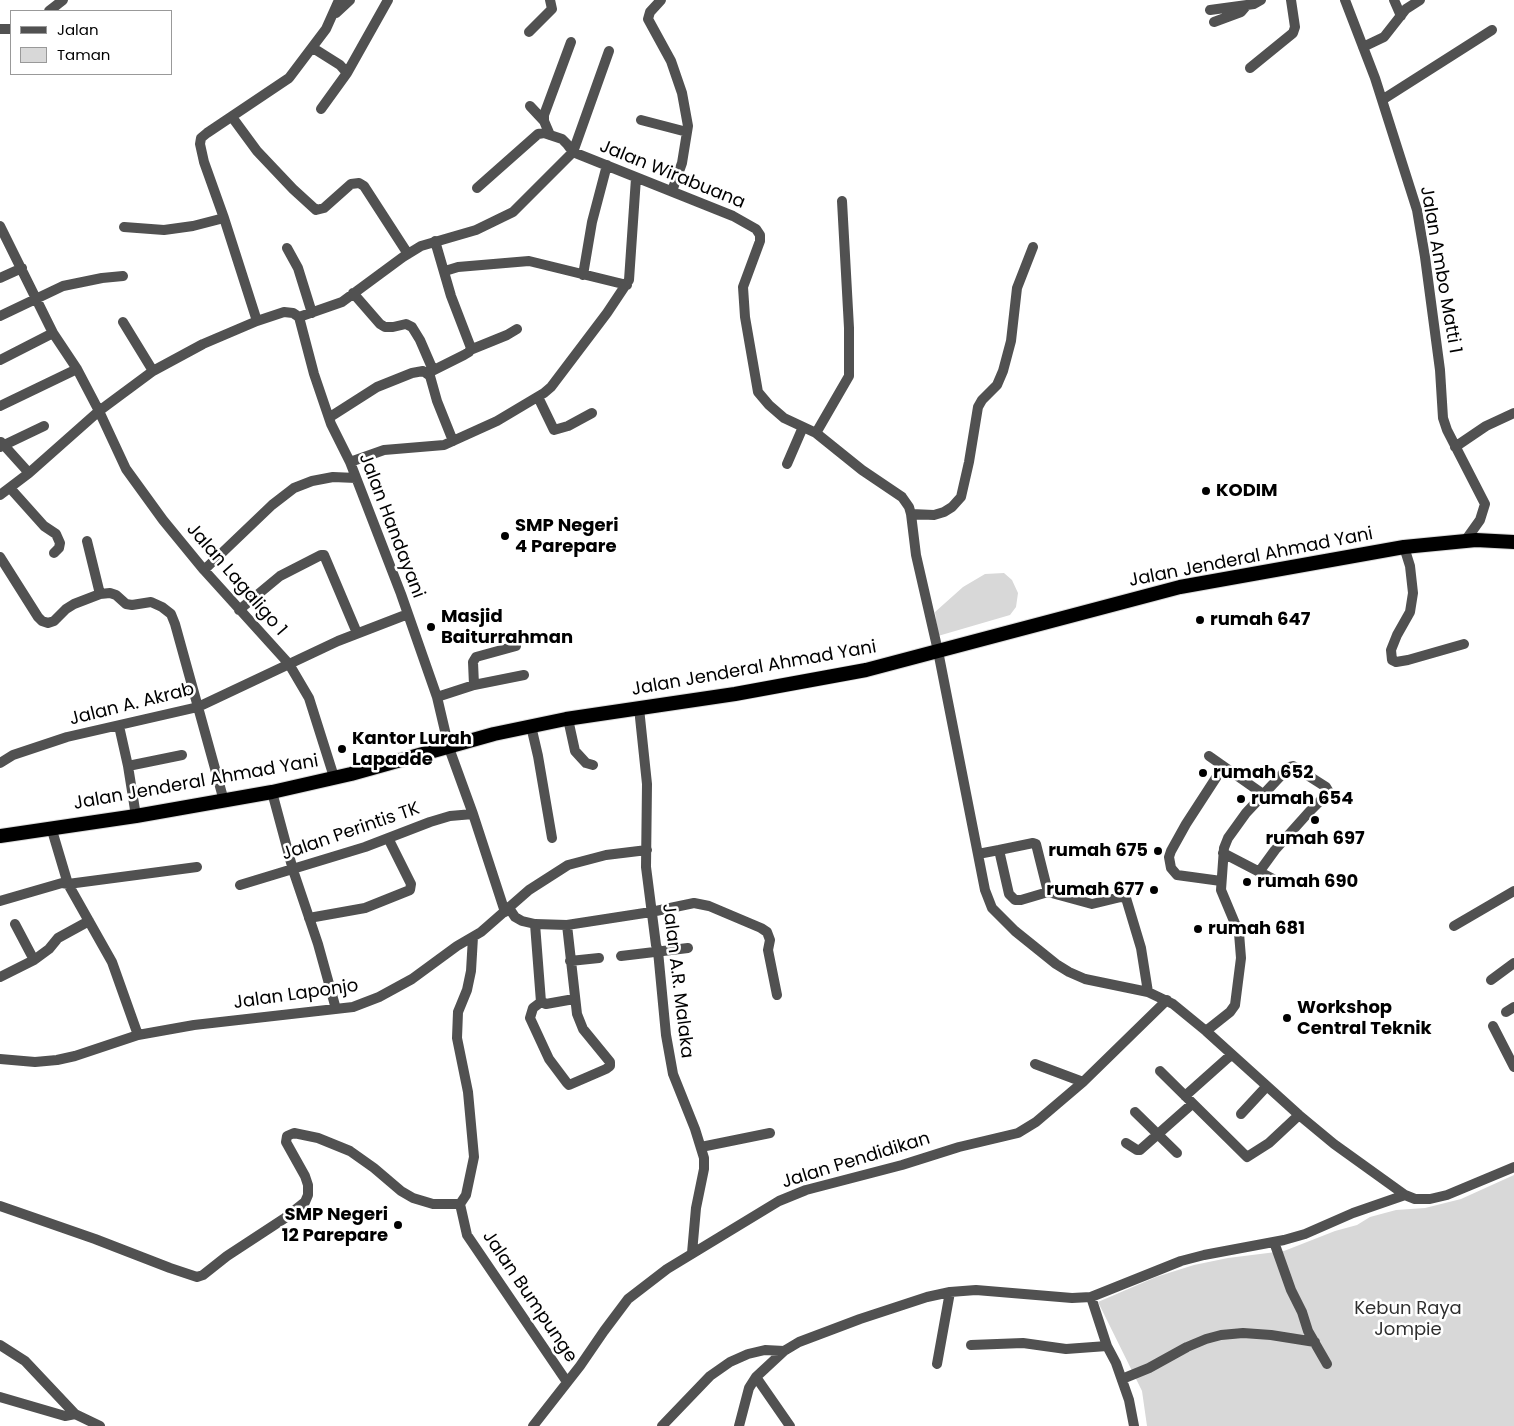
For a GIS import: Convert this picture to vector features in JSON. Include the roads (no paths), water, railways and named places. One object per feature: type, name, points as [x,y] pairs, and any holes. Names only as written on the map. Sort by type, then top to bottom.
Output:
[{"type":"highway","name":"Jalan Jenderal Ahmad Yani","points":[[0,836],[136,816],[272,792],[334,778],[449,748],[494,734],[531,726],[735,694],[866,670],[1173,588],[1404,547],[1465,541],[1514,542]]},
{"type":"street","points":[[44,0],[50,10],[63,0]]},
{"type":"street","points":[[257,322],[204,162],[200,144],[201,138],[289,78],[326,29],[340,0]]},
{"type":"street","points":[[333,15],[350,0]]},
{"type":"street","points":[[321,110],[347,73],[388,0]]},
{"type":"street","points":[[528,32],[552,9],[550,0]]},
{"type":"street","points":[[661,0],[650,12],[648,19],[671,62],[682,93],[686,112],[687,132],[682,163],[672,191]]},
{"type":"street","points":[[1210,10],[1262,0]]},
{"type":"street","points":[[1250,68],[1293,32],[1295,27],[1291,0]]},
{"type":"street","name":"Jalan Ambo Matti 1","points":[[1345,0],[1382,100],[1417,210],[1440,370],[1443,418],[1446,430],[1485,504],[1480,520],[1465,541]]},
{"type":"street","points":[[1394,0],[1401,16]]},
{"type":"street","points":[[1363,47],[1384,37],[1409,6],[1420,0]]},
{"type":"street","points":[[1214,22],[1241,12],[1247,2]]},
{"type":"street","points":[[1382,100],[1492,30]]},
{"type":"street","points":[[544,121],[544,115],[571,42]]},
{"type":"street","points":[[313,48],[340,65],[347,73]]},
{"type":"street","points":[[573,152],[609,51]]},
{"type":"street","points":[[530,106],[544,121],[550,135]]},
{"type":"street","points":[[232,117],[257,151],[312,208],[321,210],[351,184],[359,183],[364,186],[408,254]]},
{"type":"street","points":[[641,120],[687,132]]},
{"type":"street","points":[[477,188],[538,134],[544,133],[565,141],[573,152]]},
{"type":"street","name":"Jalan Wirabuana","points":[[299,317],[336,305],[422,246],[476,230],[513,212],[573,152],[733,216],[756,229],[760,234],[760,241],[744,287],[745,317],[760,396],[784,418],[816,433],[862,470],[902,497],[908,504],[916,555],[938,650],[985,890],[992,908],[1011,928],[1056,964],[1085,979],[1148,992],[1167,1000],[1206,1031],[1266,1087],[1334,1144],[1405,1194]]},
{"type":"street","points":[[583,275],[592,222],[607,165]]},
{"type":"street","points":[[350,462],[384,450],[436,447],[453,441],[496,421],[538,397],[551,387],[627,285],[632,265],[636,178]]},
{"type":"street","points":[[816,433],[849,376],[842,201]]},
{"type":"street","points":[[124,228],[164,230],[193,226],[224,218]]},
{"type":"street","name":"Jalan Lagaligo 1","points":[[1,232],[22,268],[53,333],[77,369],[126,469],[163,520],[204,570],[289,664],[308,698],[334,778]]},
{"type":"street","points":[[435,241],[451,296],[470,350]]},
{"type":"street","points":[[911,514],[934,515],[944,512],[952,507],[961,497],[978,407],[982,400],[997,385],[1003,371],[1010,347],[1018,285],[1033,247]]},
{"type":"street","points":[[287,248],[298,268],[312,313]]},
{"type":"street","points":[[444,271],[458,267],[529,261],[627,285]]},
{"type":"street","points":[[0,278],[22,268]]},
{"type":"street","points":[[0,316],[63,286],[123,276]]},
{"type":"street","points":[[353,293],[380,324],[385,327],[406,324],[412,328],[420,340],[437,401],[453,441]]},
{"type":"street","points":[[0,495],[29,473],[99,411],[153,371],[203,344],[284,312],[299,317]]},
{"type":"street","name":"Jalan Handayani","points":[[299,317],[314,374],[408,614],[436,697],[449,748],[507,910]]},
{"type":"street","points":[[123,322],[153,371]]},
{"type":"street","points":[[330,417],[377,387],[412,372],[423,371],[430,373],[470,350],[517,329]]},
{"type":"street","points":[[0,360],[53,333]]},
{"type":"street","points":[[0,406],[77,369]]},
{"type":"street","points":[[538,397],[554,430],[568,426],[592,413]]},
{"type":"street","points":[[1455,447],[1486,426],[1514,413]]},
{"type":"street","points":[[29,473],[1,445],[44,426]]},
{"type":"street","points":[[787,464],[803,427]]},
{"type":"street","points":[[204,570],[272,505],[294,488],[312,481],[334,477],[356,478]]},
{"type":"street","points":[[10,488],[44,526],[56,534],[60,543],[59,548],[54,553]]},
{"type":"street","points":[[87,541],[100,594]]},
{"type":"street","points":[[1404,547],[1410,566],[1413,593],[1410,612],[1391,650],[1392,660],[1396,662],[1408,660],[1464,644]]},
{"type":"street","points":[[240,610],[280,576],[321,555],[324,556],[357,633]]},
{"type":"street","points":[[0,557],[38,618],[42,621],[48,623],[54,621],[74,604],[100,594],[110,593],[116,595],[126,604],[151,602],[171,614],[224,801]]},
{"type":"street","name":"Jalan A. Akrab","points":[[0,763],[13,756],[67,738],[198,707],[357,633],[408,614]]},
{"type":"street","points":[[474,685],[473,662],[476,657],[516,646]]},
{"type":"street","points":[[436,697],[474,685],[524,675]]},
{"type":"street","name":"Jalan A.R. Malaka","points":[[639,708],[647,784],[646,867],[658,952],[666,1035],[673,1074],[704,1158],[704,1169],[696,1208],[692,1253]]},
{"type":"street","points":[[568,719],[575,750],[586,763],[593,765]]},
{"type":"street","points":[[119,726],[136,816]]},
{"type":"street","points":[[531,726],[552,838]]},
{"type":"street","points":[[128,766],[182,755]]},
{"type":"street","points":[[1209,756],[1262,794]]},
{"type":"street","points":[[1206,1031],[1233,1009],[1237,997],[1241,958],[1241,940],[1222,894],[1222,853],[1228,838],[1262,794],[1292,766],[1326,787],[1329,791],[1275,850],[1259,872]]},
{"type":"street","points":[[1221,881],[1180,876],[1171,868],[1169,858],[1186,824],[1223,767]]},
{"type":"street","points":[[272,792],[336,1009]]},
{"type":"street","name":"Jalan Perintis TK","points":[[240,885],[365,847],[430,822],[450,816],[473,814]]},
{"type":"street","points":[[51,827],[68,884],[112,962],[138,1034]]},
{"type":"street","points":[[310,918],[365,908],[410,890],[411,884],[388,838]]},
{"type":"street","points":[[978,854],[1032,843],[1036,844],[1048,892]]},
{"type":"street","name":"Jalan Laponjo","points":[[0,1059],[35,1062],[57,1060],[75,1056],[138,1034],[194,1025],[353,1007],[379,997],[412,979],[457,946],[473,937],[529,890],[568,866],[606,855],[647,850]]},
{"type":"street","points":[[1000,850],[1008,892],[1011,897],[1018,900],[1048,892],[1092,904],[1123,897],[1126,898],[1141,948],[1148,992]]},
{"type":"street","points":[[1222,853],[1273,879]]},
{"type":"street","points":[[0,901],[62,883],[68,884],[197,867]]},
{"type":"street","points":[[1454,926],[1514,891]]},
{"type":"street","points":[[507,910],[518,919],[535,924],[567,925],[651,912],[694,903],[709,906],[767,932],[769,936],[768,950],[777,995]]},
{"type":"street","points":[[0,977],[34,960],[49,949],[58,938],[89,921]]},
{"type":"street","points":[[15,924],[34,960]]},
{"type":"street","points":[[535,924],[541,1002]]},
{"type":"street","points":[[541,1002],[534,1008],[530,1018],[549,1059],[569,1085],[610,1066],[610,1062],[583,1029],[577,1014],[567,925]]},
{"type":"street","points":[[0,1206],[95,1239],[170,1268],[198,1276],[203,1275],[226,1256],[285,1218],[306,1202],[308,1185],[305,1176],[286,1142],[287,1136],[294,1133],[318,1138],[350,1151],[412,1198],[433,1204],[460,1204],[466,1195],[474,1157],[468,1092],[457,1038],[458,1012],[467,990],[471,971],[473,937]]},
{"type":"street","points":[[621,956],[688,948]]},
{"type":"street","points":[[570,961],[599,958]]},
{"type":"street","points":[[1491,980],[1514,963]]},
{"type":"street","points":[[541,1002],[546,1004],[574,999]]},
{"type":"street","name":"Jalan Pendidikan","points":[[533,1426],[628,1300],[667,1269],[779,1201],[806,1190],[902,1165],[959,1147],[1018,1133],[1036,1122],[1083,1082],[1167,1000]]},
{"type":"street","points":[[1493,1026],[1511,1052],[1514,1067]]},
{"type":"street","points":[[1126,1142],[1140,1150],[1158,1135],[1231,1055]]},
{"type":"street","points":[[1035,1064],[1083,1082]]},
{"type":"street","points":[[1160,1071],[1247,1157],[1269,1143],[1299,1115]]},
{"type":"street","points":[[1241,1114],[1266,1087]]},
{"type":"street","points":[[1135,1112],[1177,1154]]},
{"type":"street","points":[[701,1147],[770,1133]]},
{"type":"street","points":[[739,1426],[746,1396],[756,1377],[784,1352],[799,1342],[825,1331],[927,1297],[950,1292],[976,1290],[1072,1298],[1091,1297],[1193,1257],[1274,1242],[1305,1234],[1353,1213],[1405,1194],[1416,1199],[1430,1199],[1447,1195],[1514,1167]]},
{"type":"street","name":"Jalan Bumpunge","points":[[460,1204],[467,1235],[567,1382]]},
{"type":"street","points":[[1274,1242],[1291,1290],[1314,1342],[1327,1364]]},
{"type":"street","points":[[938,1364],[950,1292]]},
{"type":"street","points":[[1091,1297],[1107,1346],[1122,1379],[1129,1400],[1134,1426]]},
{"type":"street","points":[[1122,1379],[1149,1368],[1206,1338],[1221,1335],[1243,1333],[1271,1335],[1314,1342]]},
{"type":"street","points":[[971,1344],[1022,1343],[1066,1349],[1107,1346]]},
{"type":"street","points":[[0,1345],[25,1361],[75,1414],[100,1426]]},
{"type":"street","points":[[662,1426],[710,1376],[730,1362],[748,1354],[765,1350],[784,1352]]},
{"type":"street","points":[[756,1377],[790,1426]]},
{"type":"street","points":[[0,1397],[65,1416],[75,1414]]},
{"type":"place","name":"KODIM","points":[[1206,491]]},
{"type":"place","name":"SMP Negeri 4 Parepare","points":[[505,536]]},
{"type":"place","name":"rumah 647","points":[[1200,620]]},
{"type":"place","name":"Masjid Baiturrahman","points":[[431,627]]},
{"type":"place","name":"Kantor Lurah Lapadde","points":[[342,749]]},
{"type":"place","name":"rumah 652","points":[[1203,773]]},
{"type":"place","name":"rumah 654","points":[[1241,799]]},
{"type":"place","name":"rumah 697","points":[[1315,820]]},
{"type":"place","name":"rumah 675","points":[[1158,851]]},
{"type":"place","name":"rumah 690","points":[[1247,882]]},
{"type":"place","name":"rumah 677","points":[[1154,890]]},
{"type":"place","name":"rumah 681","points":[[1198,929]]},
{"type":"place","name":"Workshop Central Teknik","points":[[1287,1018]]},
{"type":"place","name":"SMP Negeri 12 Parepare","points":[[398,1225]]},
{"type":"park label","name":"Kebun Raya Jompie","points":[[1408,1319]]}]
